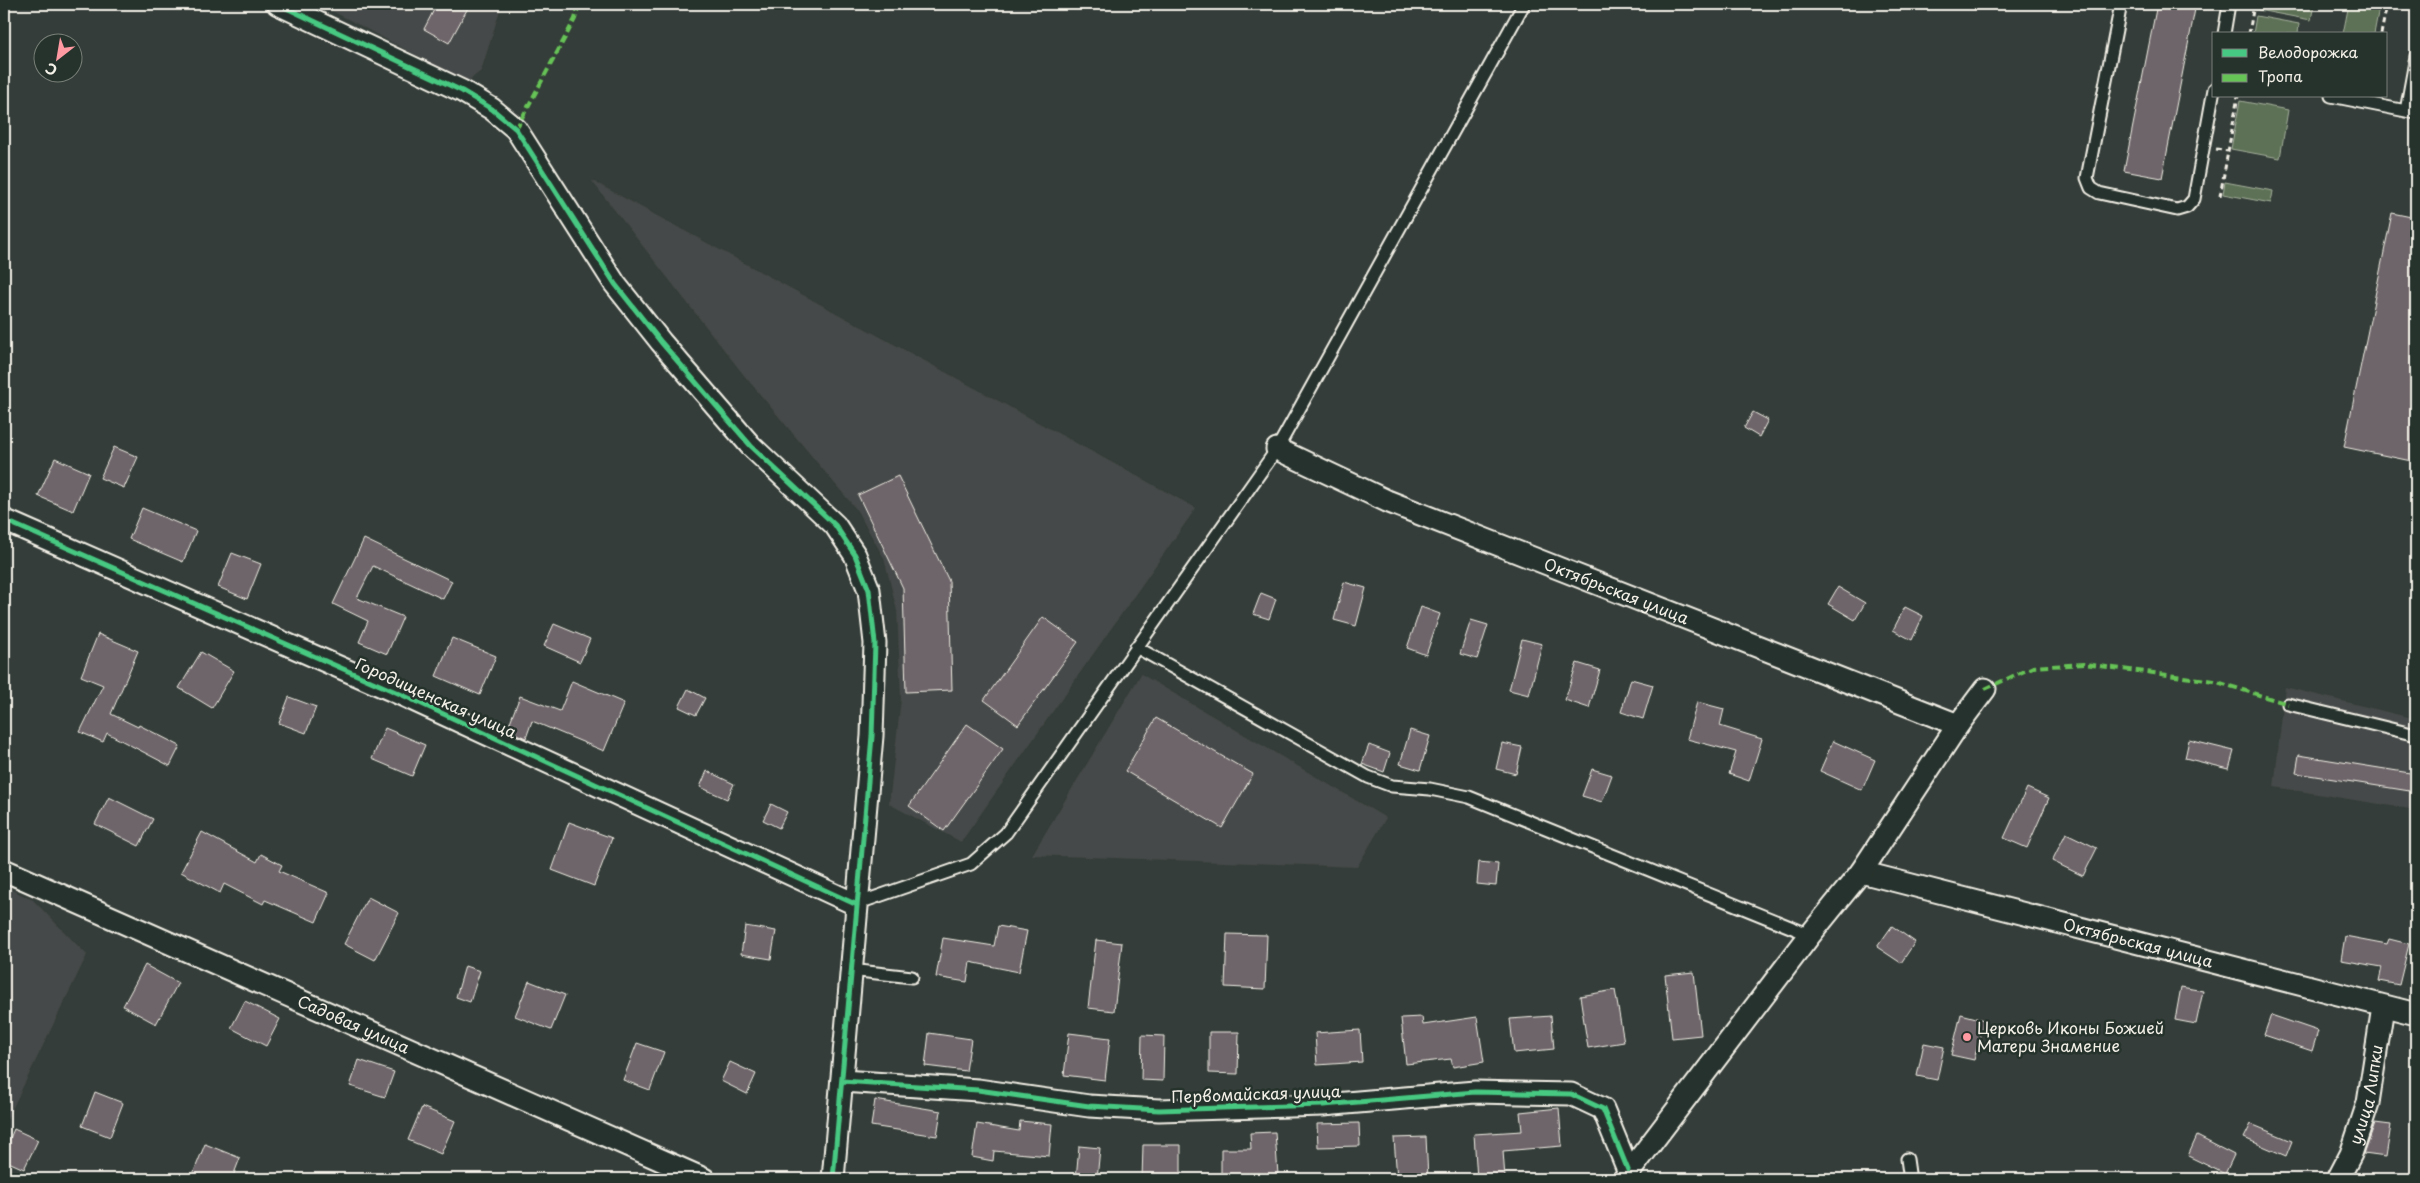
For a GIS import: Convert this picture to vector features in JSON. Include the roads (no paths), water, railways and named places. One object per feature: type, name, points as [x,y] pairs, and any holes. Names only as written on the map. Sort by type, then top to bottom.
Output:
[{"type":"street","points":[[278,4],[462,91],[492,109],[516,129],[615,284],[661,342],[751,446],[834,525],[855,555],[869,590],[875,642],[872,736],[855,904],[833,1179]]},
{"type":"street","name":"Октябрьская улица","points":[[1277,449],[1387,501],[1958,725]]},
{"type":"street","name":"Городищенская улица","points":[[4,520],[398,693],[855,904]]},
{"type":"street","points":[[1626,1175],[1810,934],[1861,872],[1958,725],[1985,689]]},
{"type":"street","name":"Садовая улица","points":[[4,870],[38,887],[239,973],[704,1179]]},
{"type":"street","name":"Октябрьская улица","points":[[1861,872],[2416,1014]]},
{"type":"street","name":"улица Липки","points":[[2338,1179],[2351,1154],[2368,1102],[2383,1007]]},
{"type":"street","name":"Первомайская улица","points":[[842,1081],[978,1090],[1089,1106],[1159,1110],[1323,1105],[1475,1092],[1571,1094],[1603,1109],[1626,1175]]},
{"type":"lane","points":[[855,904],[971,864],[1006,833],[1277,449],[1524,4]]},
{"type":"lane","points":[[2120,4],[2087,178],[2091,188],[2099,193],[2177,210],[2187,207],[2194,199],[2212,98]]},
{"type":"lane","points":[[2224,32],[2229,4]]},
{"type":"lane","points":[[2341,98],[2411,112],[2416,56]]},
{"type":"lane","points":[[1136,647],[1368,777],[1392,786],[1430,789],[1469,797],[1810,934]]},
{"type":"lane","points":[[2288,704],[2416,735]]},
{"type":"lane","points":[[850,970],[912,977]]},
{"type":"lane","points":[[1907,1159],[1909,1173],[1907,1179]]},
{"type":"place","name":"Церковь Иконы Божией Матери Знамение","points":[[1967,1037]]}]
